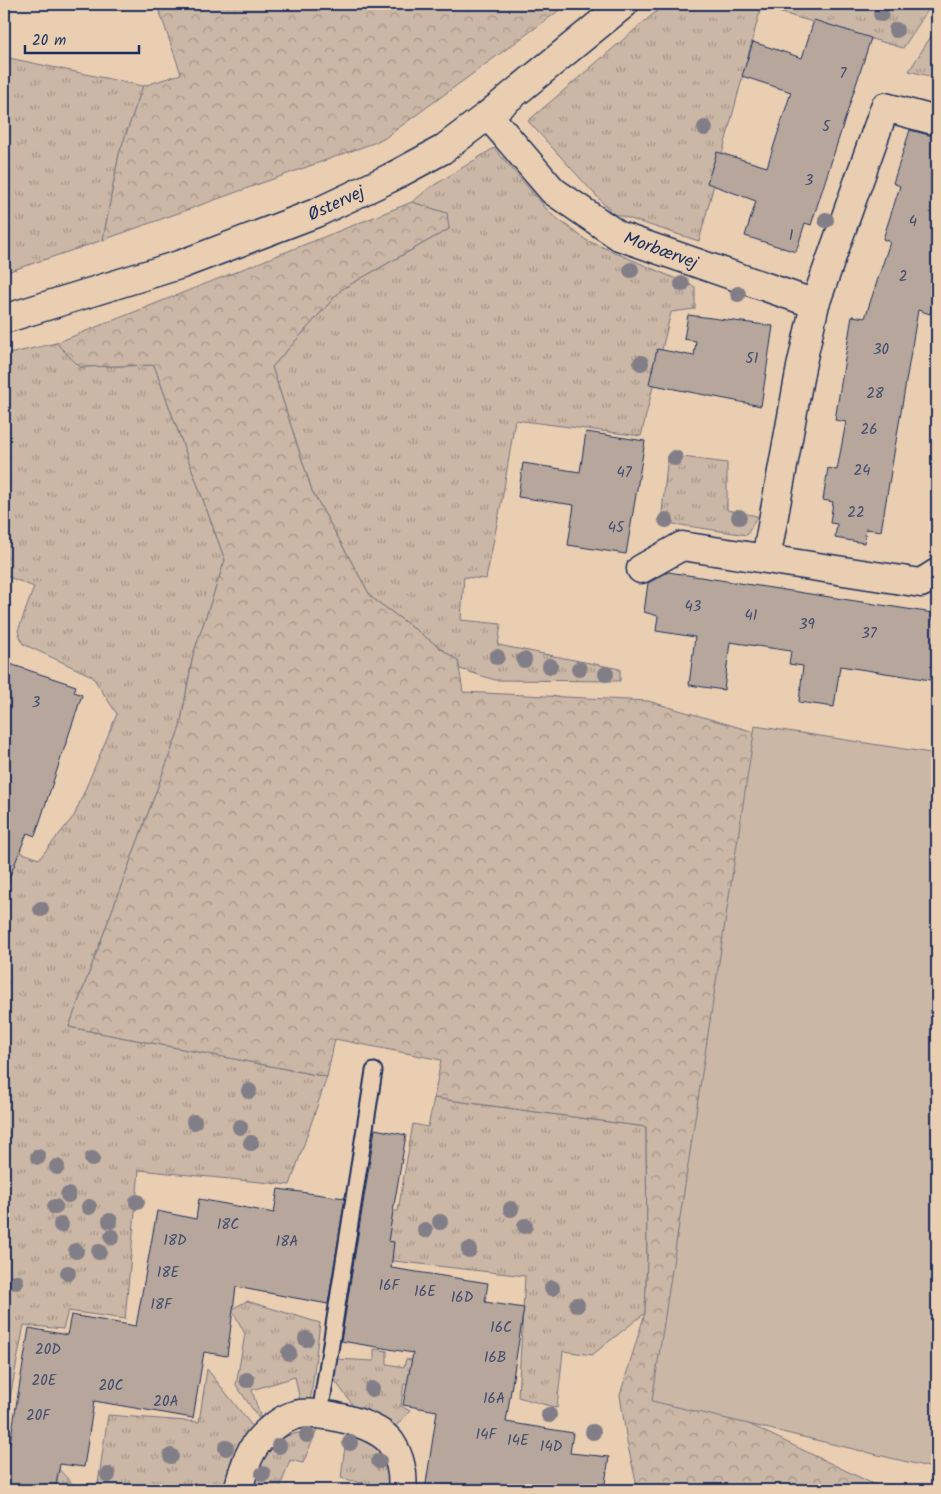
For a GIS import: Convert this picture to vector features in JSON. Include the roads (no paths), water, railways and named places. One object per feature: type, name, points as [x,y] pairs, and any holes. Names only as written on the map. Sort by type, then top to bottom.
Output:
[{"type":"street","name":"Østervej","points":[[4,319],[182,264],[316,213],[390,178],[442,150],[624,4]]},
{"type":"street","points":[[766,558],[801,366],[815,304],[885,107],[937,121]]},
{"type":"street","name":"Morbærvej","points":[[488,115],[553,191],[619,236],[815,304]]},
{"type":"street","points":[[642,569],[682,546],[921,583],[937,573]]},
{"type":"street","points":[[238,1490],[249,1454],[264,1434],[275,1425],[295,1415],[320,1414],[346,1418],[368,1427],[390,1441],[399,1459],[403,1482],[402,1490]]},
{"type":"lane","points":[[320,1414],[374,1070]]}]
